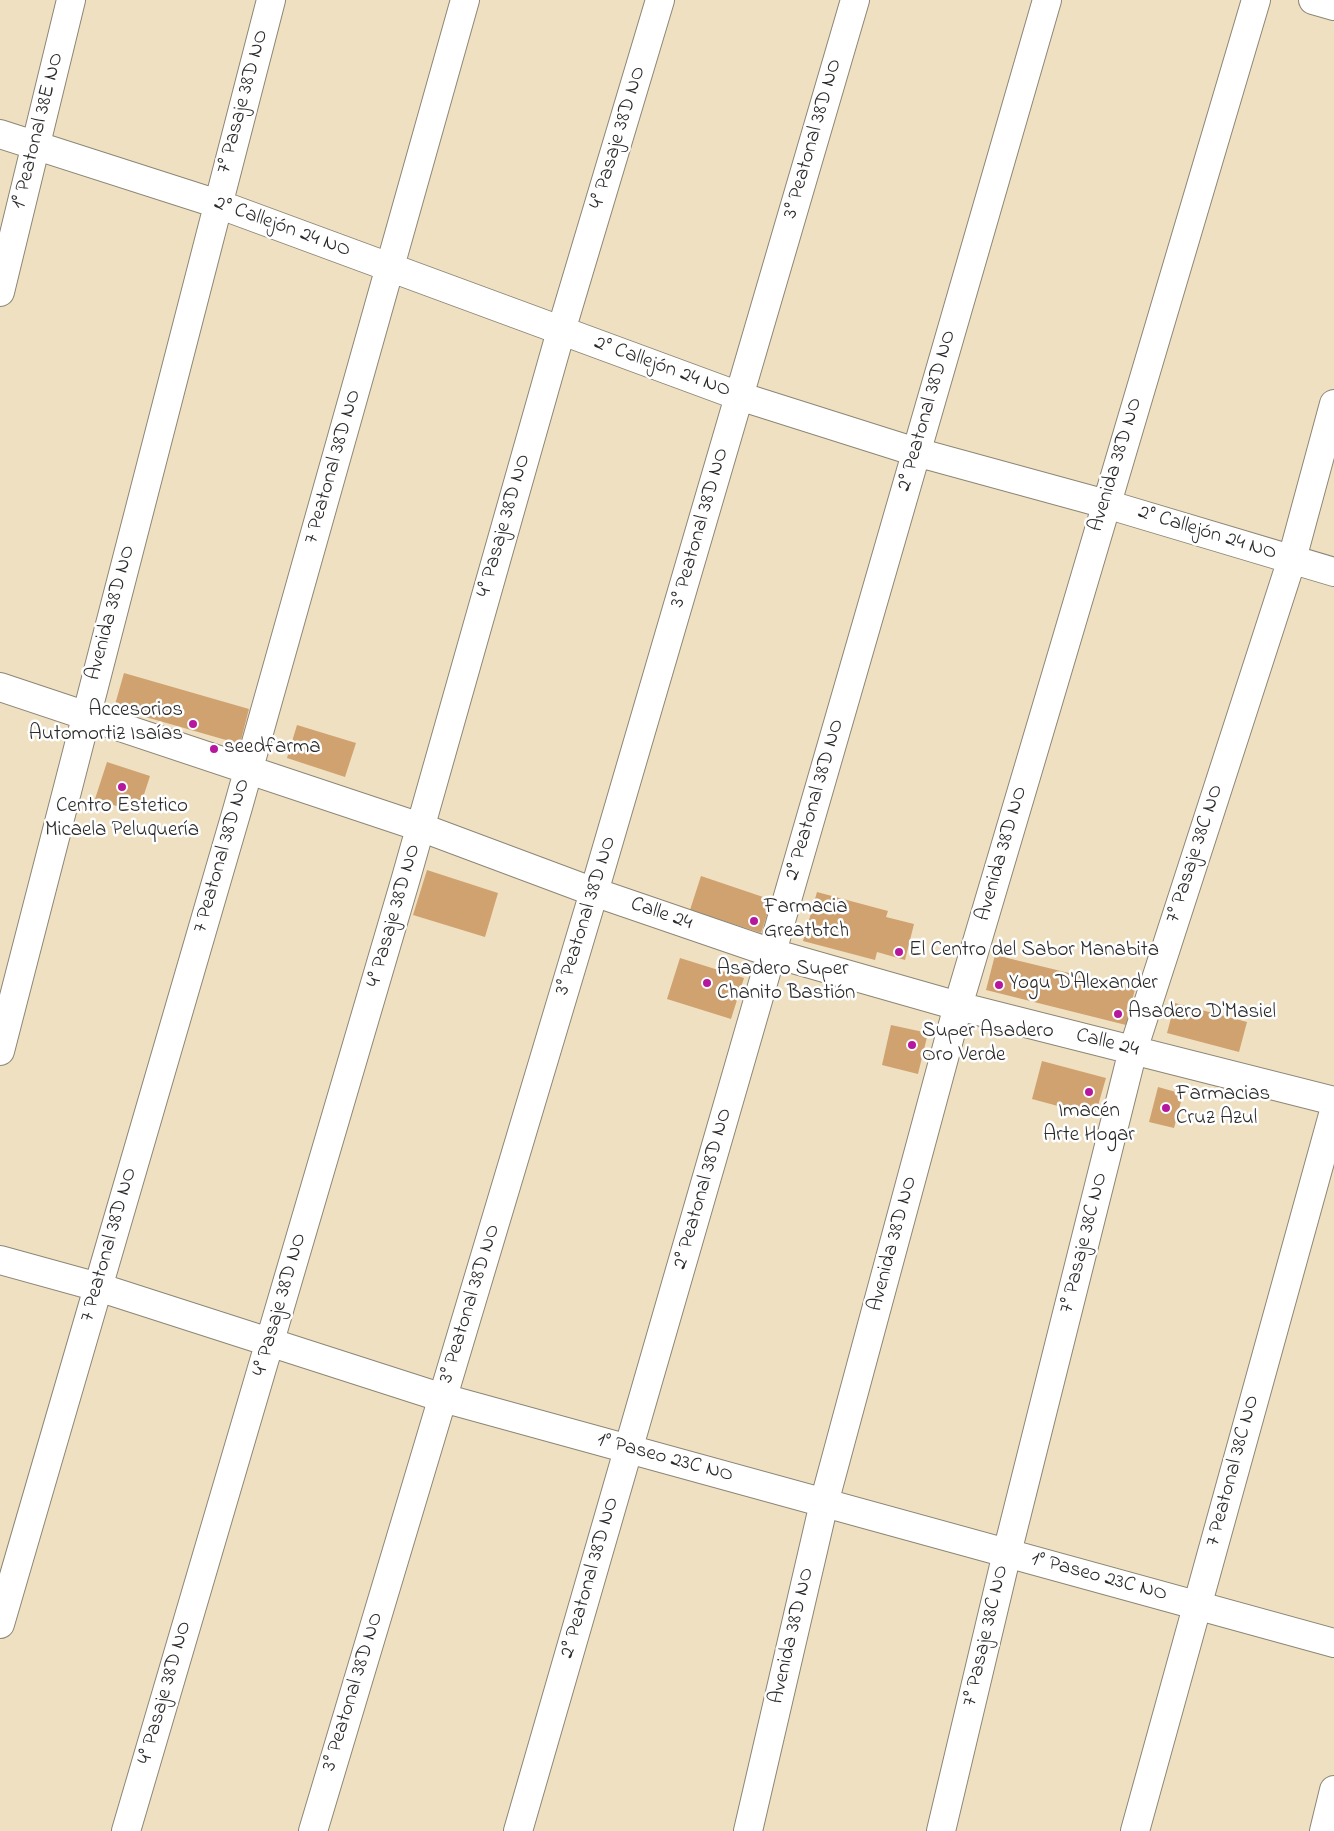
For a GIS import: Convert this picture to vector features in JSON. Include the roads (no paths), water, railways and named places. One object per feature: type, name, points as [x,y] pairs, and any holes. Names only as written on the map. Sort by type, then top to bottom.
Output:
[{"type":"street","name":"1° Peatonal 38E NO","points":[[0,292],[71,0]]},
{"type":"street","name":"7° Pasaje 38D NO","points":[[218,204],[271,0]]},
{"type":"street","name":"7 Peatonal 38D NO","points":[[0,1624],[249,769],[465,0]]},
{"type":"street","name":"4° Pasaje 38D NO","points":[[126,1831],[420,828],[561,331],[660,0]]},
{"type":"street","name":"3° Peatonal 38D NO","points":[[313,1831],[594,892],[855,0]]},
{"type":"street","name":"2° Peatonal 38D NO","points":[[518,1831],[1047,0]]},
{"type":"street","name":"Avenida 38D NO","points":[[748,1831],[824,1503],[958,1006],[1256,0]]},
{"type":"street","points":[[1312,0],[1334,6]]},
{"type":"street","name":"2° Callejón 24 NO","points":[[0,134],[218,204],[739,396],[916,452],[1106,504],[1334,572]]},
{"type":"street","name":"Avenida 38D NO","points":[[0,1051],[85,714],[218,204]]},
{"type":"street","name":"7° Pasaje 38C NO","points":[[941,1831],[1007,1553],[1133,1050],[1292,560],[1334,404]]},
{"type":"street","name":"Calle 24","points":[[0,687],[249,769],[420,828],[594,892],[772,953],[958,1006],[1334,1101]]},
{"type":"street","name":"7 Peatonal 38C NO","points":[[1134,1831],[1334,1111]]},
{"type":"street","name":"1° Paseo 23C NO","points":[[0,1260],[98,1287],[443,1398],[1334,1643]]},
{"type":"street","points":[[1324,1831],[1334,1790]]},
{"type":"place","name":"Accesorios Automortiz Isaías","points":[[193,724]]},
{"type":"place","name":"seedfarma","points":[[214,749]]},
{"type":"place","name":"Centro Estetico Micaela Peluquería","points":[[122,787]]},
{"type":"place","name":"Farmacia Greatbtch","points":[[754,921]]},
{"type":"place","name":"El Centro del Sabor Manabita","points":[[899,952]]},
{"type":"place","name":"Asadero Super Chanito Bastión","points":[[707,983]]},
{"type":"place","name":"Yogu D'Alexander","points":[[999,985]]},
{"type":"place","name":"Asadero D'Masiel","points":[[1118,1014]]},
{"type":"place","name":"Super Asadero Oro Verde","points":[[912,1045]]},
{"type":"place","name":"Imacén Arte Hogar","points":[[1089,1092]]},
{"type":"place","name":"Farmacias Cruz Azul","points":[[1166,1108]]}]
